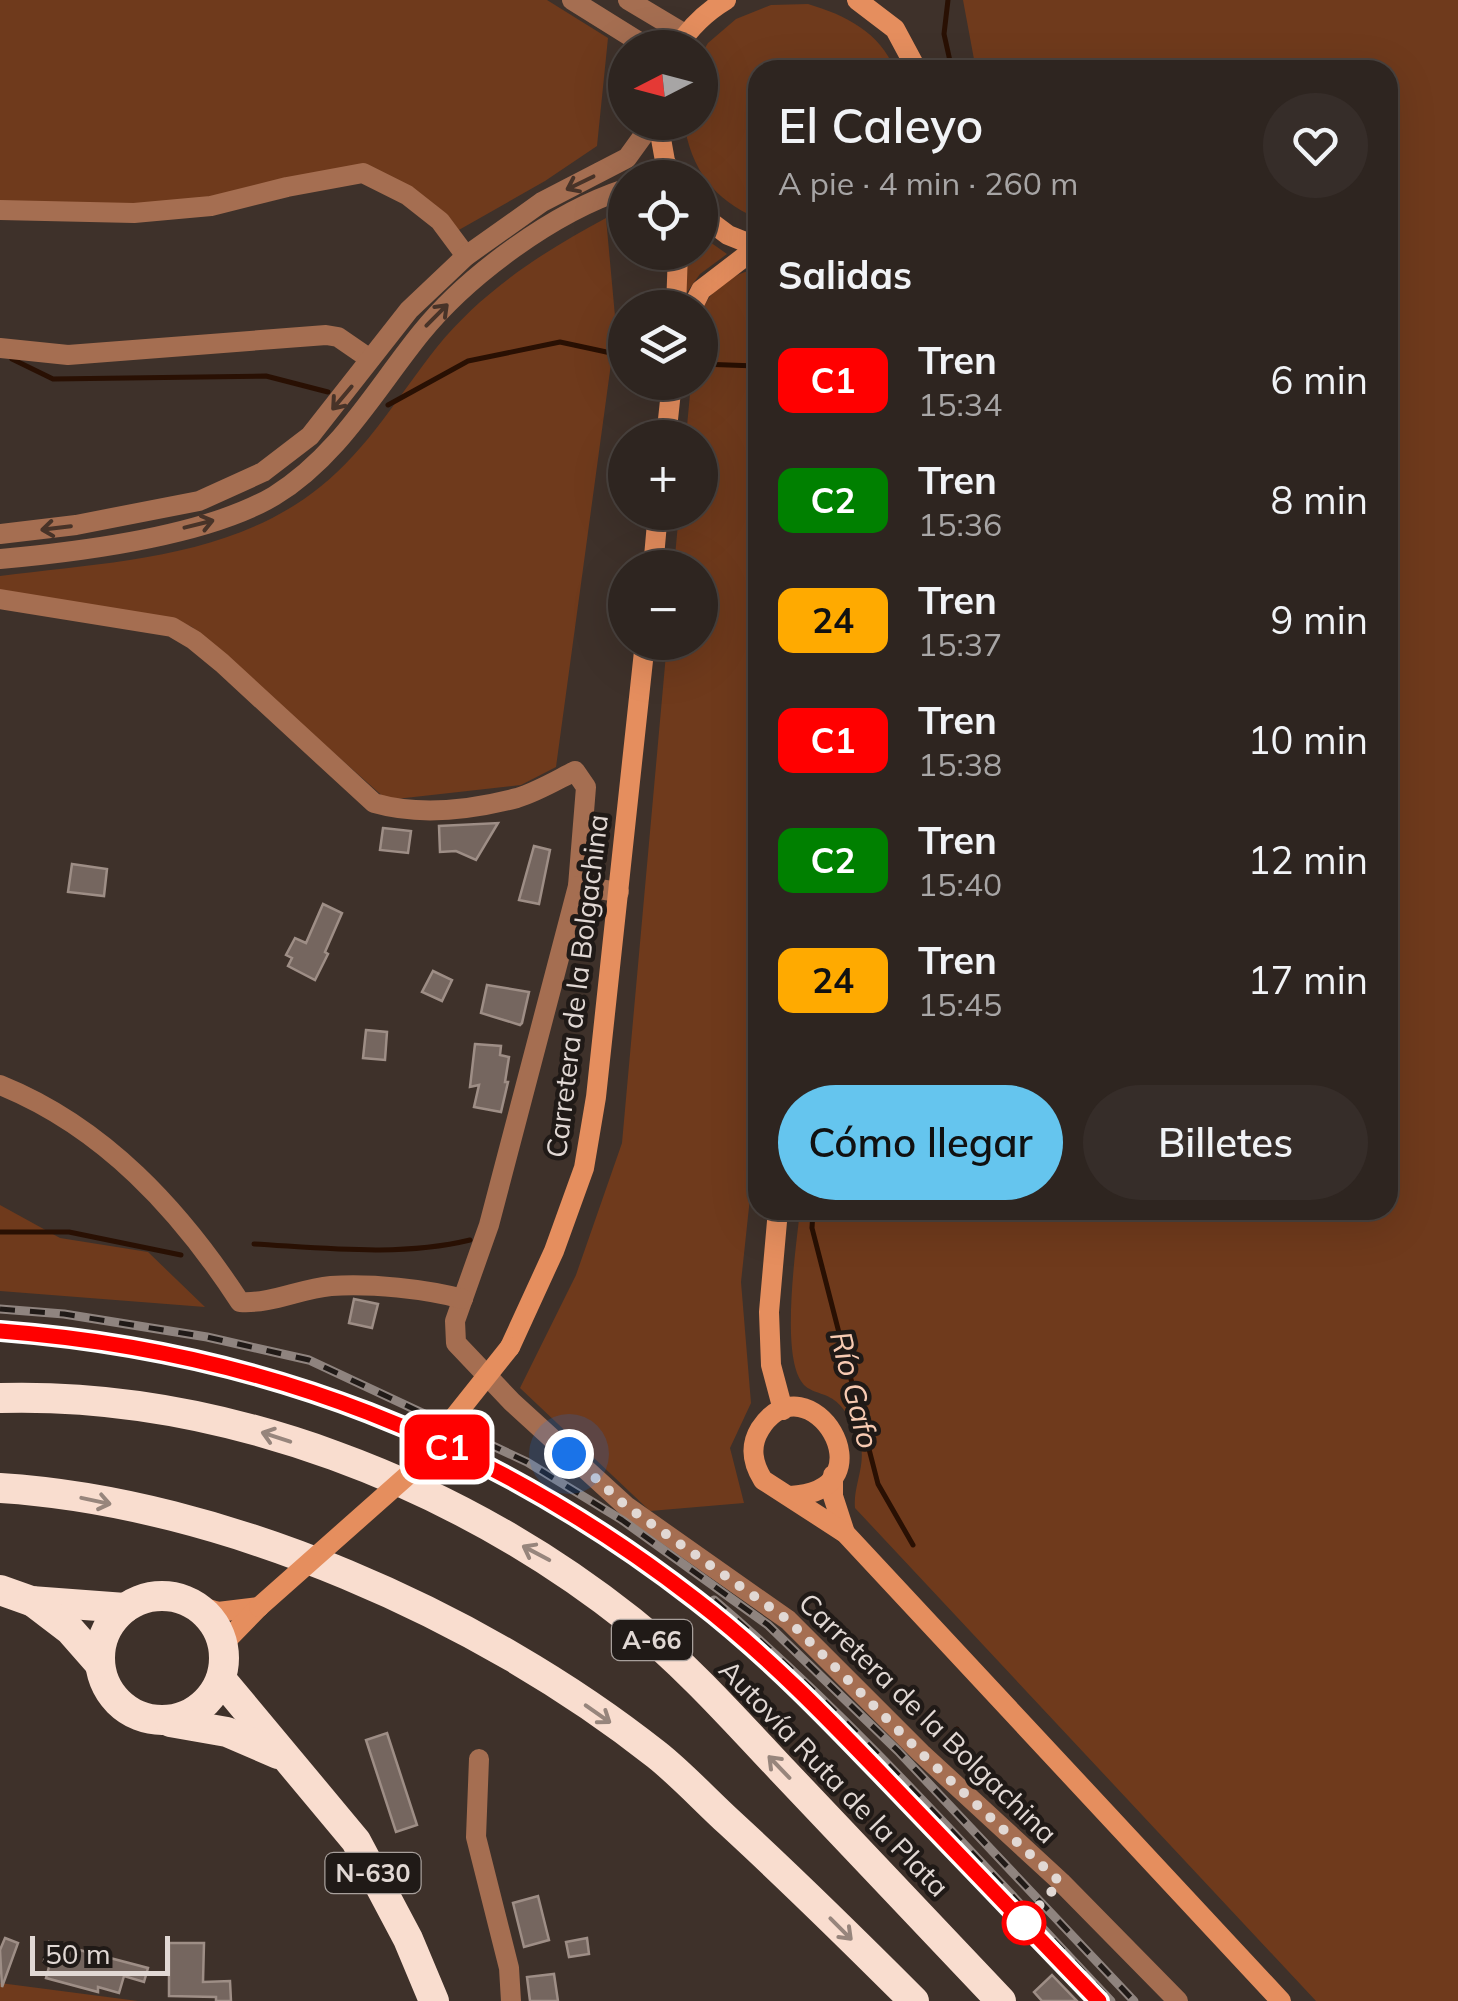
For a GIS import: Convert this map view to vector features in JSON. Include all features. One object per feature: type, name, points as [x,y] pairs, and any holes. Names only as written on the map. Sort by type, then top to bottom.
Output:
[{"type":"highway","name":"Autovía Ruta de la Plata","points":[[0,1398],[44,1397],[160,1410],[275,1436],[420,1490],[555,1564],[634,1624],[706,1690],[1002,2001]]},
{"type":"highway","points":[[0,1488],[47,1491],[156,1514],[264,1544],[423,1608],[518,1658],[658,1756],[914,2001]]},
{"type":"highway","name":"N-630","points":[[0,1590],[31,1600],[124,1608],[156,1596],[172,1596],[193,1604]]},
{"type":"highway","name":"N-630","points":[[31,1600],[70,1630],[100,1663],[104,1682],[127,1711],[143,1718],[227,1732],[288,1759]]},
{"type":"highway","points":[[166,1721],[188,1716],[212,1696],[221,1679],[223,1644],[213,1622],[193,1604]]},
{"type":"highway","points":[[100,1663],[101,1644],[110,1622],[124,1608]]},
{"type":"highway","name":"N-630","points":[[221,1679],[356,1841],[408,1939],[434,2001]]},
{"type":"street","points":[[572,0],[621,30]]},
{"type":"street","points":[[628,0],[667,30]]},
{"type":"street","points":[[691,30],[709,10],[726,0]]},
{"type":"street","points":[[857,0],[895,29],[912,60]]},
{"type":"street","points":[[0,534],[142,514],[199,501],[263,472],[310,436],[410,310],[466,256],[542,202],[627,158],[642,140]]},
{"type":"street","points":[[0,210],[134,213],[212,206],[363,173],[440,221],[466,256]]},
{"type":"street","points":[[0,560],[140,539],[212,522],[273,496],[326,454],[423,330],[472,281],[557,222],[608,197]]},
{"type":"street","points":[[718,228],[748,243]]},
{"type":"street","points":[[701,290],[748,254]]},
{"type":"street","points":[[0,348],[68,355],[326,335],[338,337],[370,359]]},
{"type":"street","name":"Carretera de la Bolgachina","points":[[0,598],[172,627],[222,663],[374,803],[401,811],[449,809],[520,797],[575,771],[586,787],[578,886],[490,1225],[455,1321],[456,1343],[512,1402],[626,1506],[788,1620],[1178,2001]]},
{"type":"street","name":"Carretera de la Bolgachina","points":[[223,1644],[259,1606],[408,1475],[510,1346],[554,1251],[584,1168],[596,1097],[643,660]]},
{"type":"street","points":[[578,886],[619,892]]},
{"type":"street","points":[[0,1085],[25,1095],[93,1137],[152,1187],[202,1245],[240,1302],[261,1303],[330,1286],[400,1289],[463,1299]]},
{"type":"street","points":[[777,1220],[769,1312],[771,1365],[783,1410]]},
{"type":"street","points":[[790,1496],[807,1495],[822,1488],[839,1462],[838,1439],[830,1424],[815,1412],[799,1408],[783,1410],[768,1418],[757,1433],[752,1450],[762,1480],[845,1532],[1281,2001]]},
{"type":"street","points":[[833,1475],[833,1496],[845,1532]]},
{"type":"street","points":[[193,1604],[218,1612],[259,1606]]},
{"type":"street","points":[[479,1759],[476,1837],[509,1968],[512,2001]]},
{"type":"shaded area","points":[[0,0],[547,0],[608,38],[597,146],[545,181],[450,235],[363,173],[211,206],[0,210]]},
{"type":"shaded area","points":[[963,0],[1458,0],[1458,2001],[1316,2001],[855,1508],[862,1454],[857,1434],[839,1404],[804,1385],[795,1366],[791,1298],[799,1220],[1398,1220],[1398,60],[974,60]]},
{"type":"shaded area","points":[[808,4],[860,27],[890,60],[748,60],[748,214],[718,193],[718,160],[694,160],[687,140],[718,140],[718,34],[736,19],[771,5]]},
{"type":"shaded area","points":[[606,218],[613,290],[608,290],[608,386],[556,767],[521,785],[387,800],[192,627],[178,621],[0,593],[0,576],[167,553],[248,529],[285,511],[320,487],[353,456],[437,347],[474,308],[560,244]]},
{"type":"shaded area","points":[[685,270],[705,270],[688,290],[683,290]]},
{"type":"shaded area","points":[[748,272],[748,1217],[741,1282],[751,1403],[730,1448],[744,1503],[650,1511],[520,1388],[576,1275],[622,1143],[665,660],[718,660],[718,550],[676,550],[677,530],[718,530],[718,420],[688,420],[689,400],[718,400],[716,290]]},
{"type":"shaded area","points":[[0,1205],[60,1238],[148,1252],[205,1307],[0,1291]]},
{"type":"shaded area","points":[[0,1983],[138,2001],[0,2001]]},
{"type":"building","points":[[498,823],[476,860],[456,851],[440,852],[439,826]]},
{"type":"building","points":[[383,828],[411,831],[408,853],[380,850]]},
{"type":"building","points":[[534,846],[550,850],[539,904],[519,900]]},
{"type":"building","points":[[72,864],[107,869],[104,896],[68,892]]},
{"type":"building","points":[[323,904],[342,913],[315,980],[288,966],[292,958],[286,955],[295,938],[306,943]]},
{"type":"building","points":[[433,971],[452,980],[442,1001],[422,992]]},
{"type":"building","points":[[487,985],[529,992],[520,1025],[481,1013]]},
{"type":"building","points":[[366,1030],[387,1032],[385,1060],[363,1058]]},
{"type":"building","points":[[475,1044],[501,1046],[500,1055],[509,1057],[501,1112],[474,1107],[479,1085],[470,1087]]},
{"type":"building","points":[[354,1299],[378,1304],[372,1328],[349,1323]]},
{"type":"building","points":[[387,1733],[417,1825],[396,1832],[366,1740]]},
{"type":"building","points":[[538,1896],[549,1940],[524,1947],[513,1903]]},
{"type":"building","points":[[5,1938],[18,1943],[2,1987],[0,1950]]},
{"type":"building","points":[[587,1938],[589,1954],[569,1957],[566,1942]]},
{"type":"building","points":[[49,1942],[148,1968],[144,1982],[124,1976],[119,1993],[98,1987],[98,1992],[46,1978],[50,1963],[44,1961]]},
{"type":"building","points":[[169,1943],[204,1943],[203,1982],[230,1981],[231,2001],[169,1996]]},
{"type":"building","points":[[554,1974],[558,2001],[530,2001],[527,1977]]},
{"type":"building","points":[[1052,1975],[1077,2001],[1042,2001],[1034,1992]]},
{"type":"waterway","points":[[948,0],[944,34],[950,60]]},
{"type":"waterway","points":[[388,405],[468,361],[560,342],[608,352]]},
{"type":"waterway","points":[[12,359],[53,379],[266,376],[328,392]]},
{"type":"waterway","points":[[718,365],[748,366]]},
{"type":"waterway","name":"Río Gafo","points":[[812,1220],[878,1484],[913,1545]]},
{"type":"waterway","name":"Río Gafo","points":[[0,1232],[69,1232],[181,1255]]},
{"type":"waterway","name":"Río Gafo","points":[[254,1244],[390,1250],[470,1240]]},
{"type":"waterway","points":[[957,1729],[968,1770]]},
{"type":"railway","points":[[0,1309],[64,1314],[207,1337],[309,1360],[527,1462],[622,1520],[768,1625],[898,1751],[1134,2001]]},
{"type":"railway","points":[[0,1331],[102,1341],[204,1360],[342,1403],[410,1430],[476,1460],[602,1532],[718,1619]]},
{"type":"railway","points":[[714,1600],[868,1745],[1111,2001]]},
{"type":"train","name":"C1","points":[[0,1331],[62,1336],[200,1358],[306,1389],[411,1430],[513,1478],[610,1536],[698,1602],[792,1684],[1099,2001]]},
{"type":"route","points":[[569,1454],[626,1506],[788,1620],[921,1753],[1060,1882],[1024,1923]]}]
